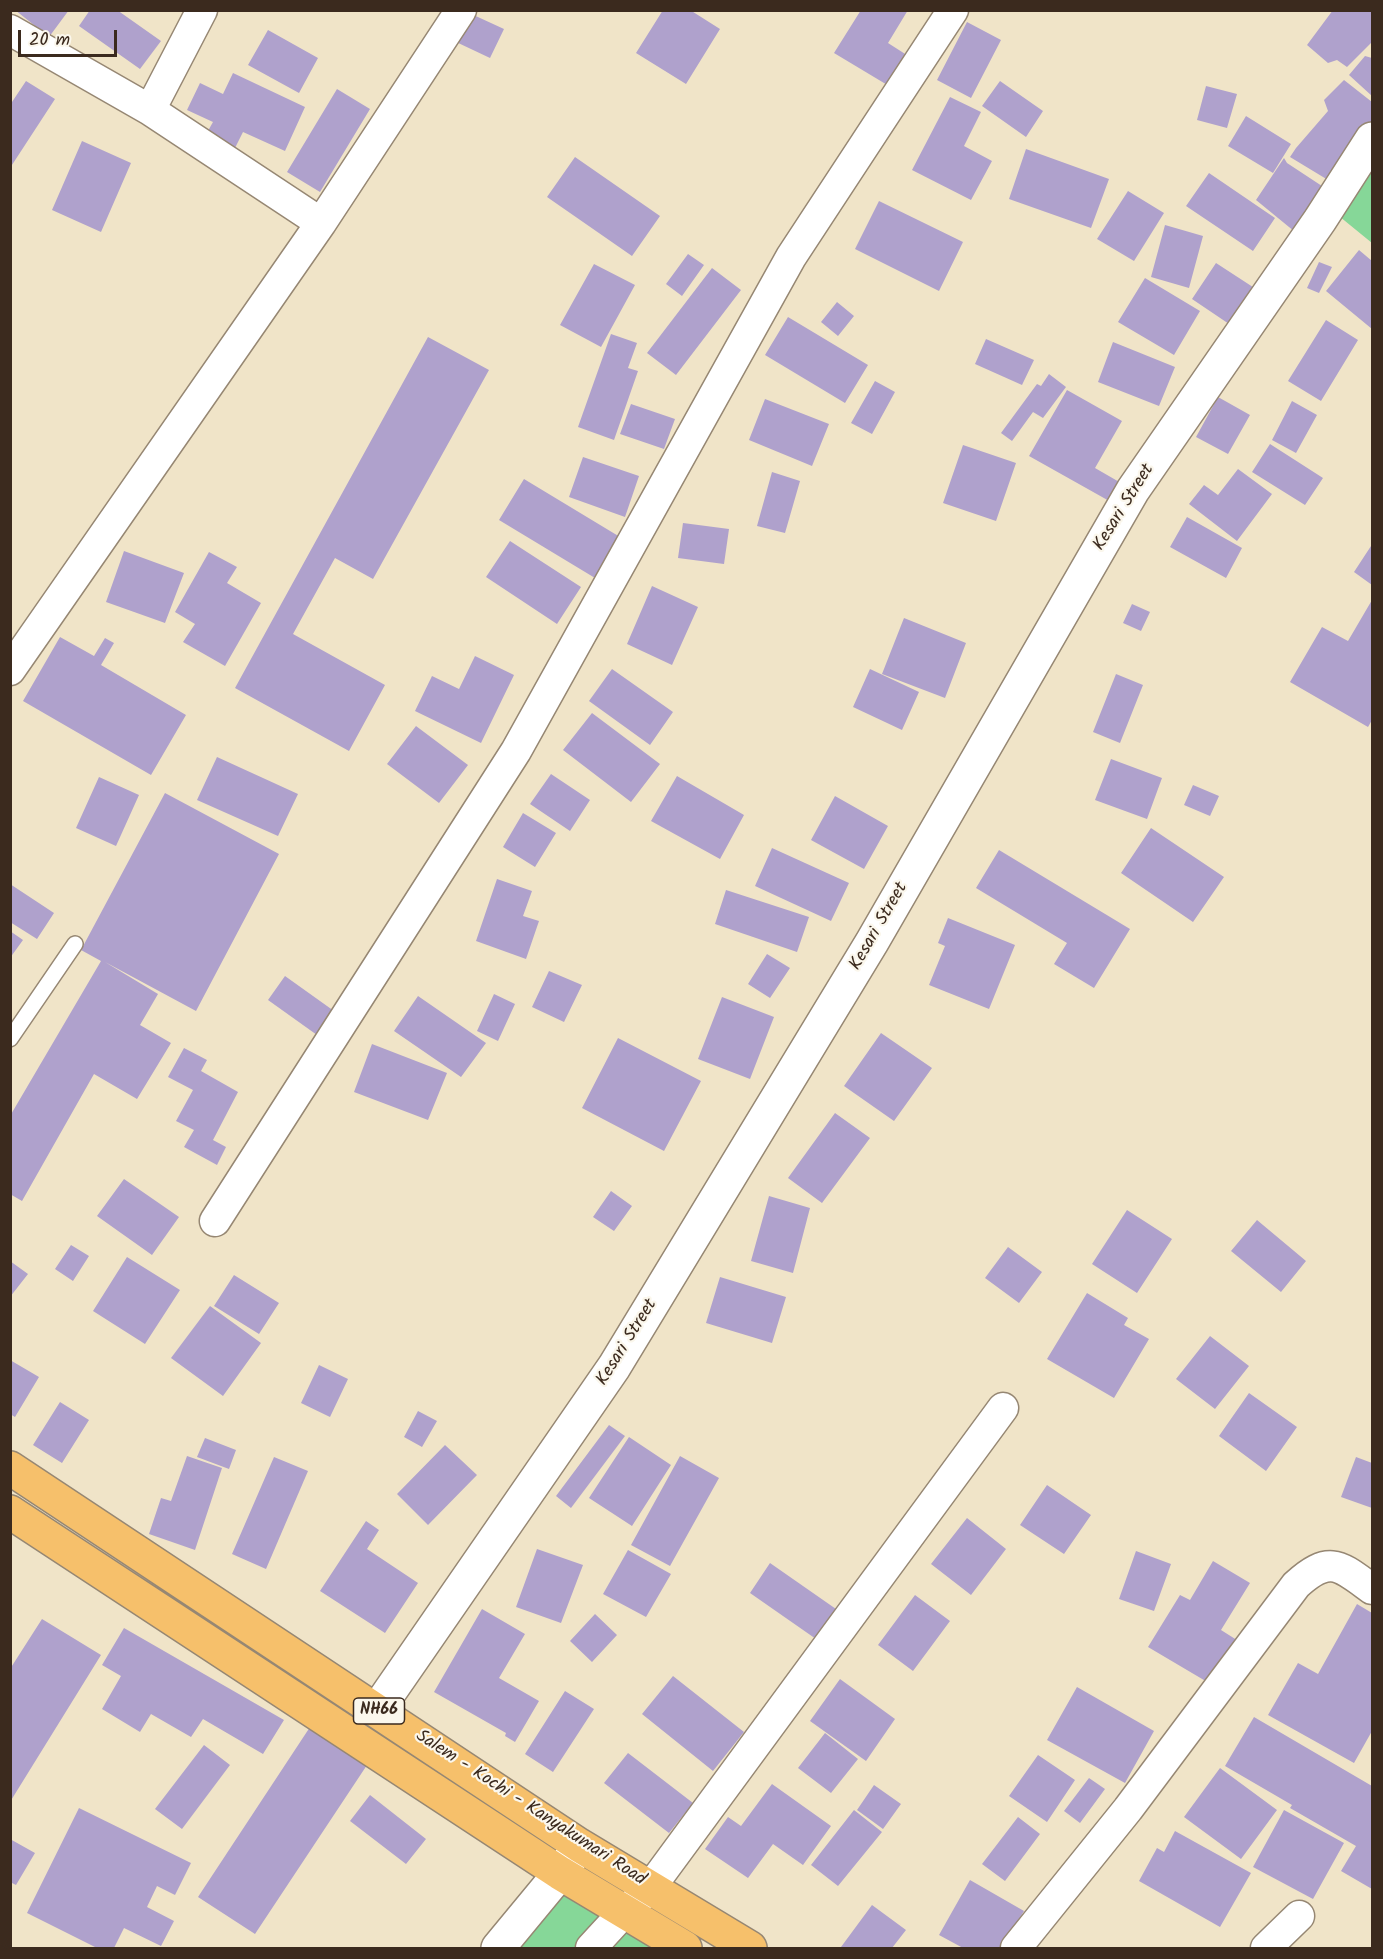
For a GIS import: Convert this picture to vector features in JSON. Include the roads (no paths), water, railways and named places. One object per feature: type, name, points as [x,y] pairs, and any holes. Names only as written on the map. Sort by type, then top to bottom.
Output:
[{"type":"highway","name":"Salem - Kochi - Kanyakumari Road","points":[[10,1468],[579,1845],[750,1948]]},
{"type":"highway","name":"Salem - Kochi - Kanyakumari Road","points":[[10,1512],[560,1873],[685,1948]]},
{"type":"street","points":[[150,110],[202,10]]},
{"type":"street","points":[[10,670],[321,223],[461,10]]},
{"type":"street","points":[[215,1221],[516,751],[791,257],[953,10]]},
{"type":"street","points":[[10,30],[150,110],[321,223]]},
{"type":"street","name":"Kesari Street","points":[[377,1710],[614,1367],[872,942],[1133,490],[1313,230],[1372,139]]},
{"type":"street","points":[[591,1948],[650,1888],[1003,1408]]},
{"type":"street","points":[[1016,1948],[1128,1809],[1296,1585],[1317,1569],[1331,1566],[1343,1568],[1372,1589]]},
{"type":"street","points":[[498,1948],[560,1873],[579,1845]]},
{"type":"street","points":[[1266,1948],[1299,1916]]},
{"type":"lane","points":[[10,1039],[75,944]]}]
